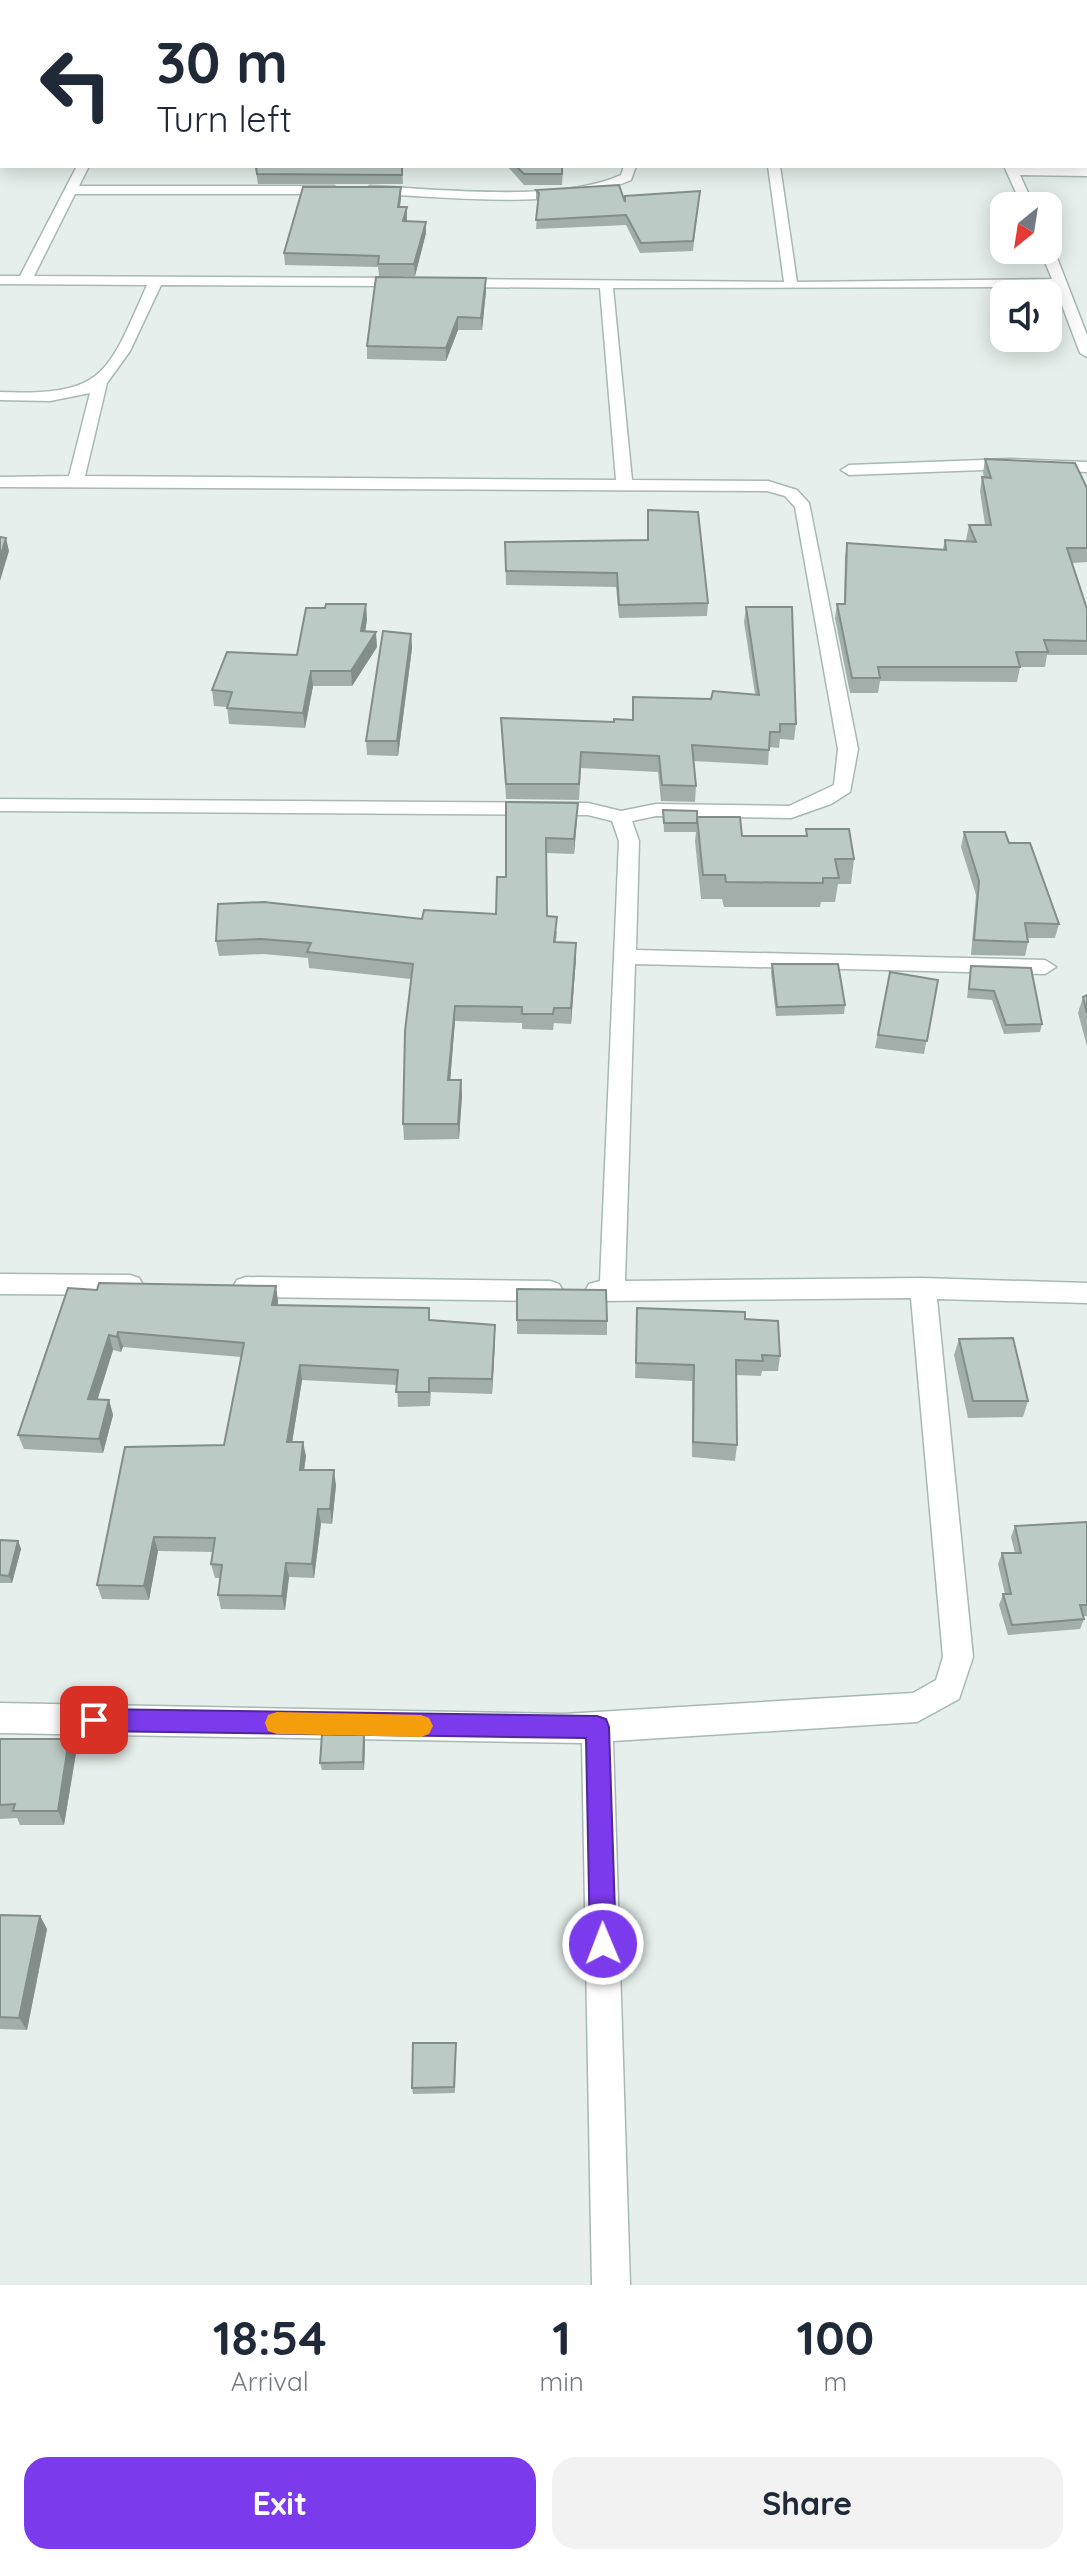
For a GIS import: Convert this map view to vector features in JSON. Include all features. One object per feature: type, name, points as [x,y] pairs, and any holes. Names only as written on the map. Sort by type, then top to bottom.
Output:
[{"type":"street","points":[[25,280],[82,168]]},
{"type":"street","points":[[361,190],[565,192],[608,188],[627,177],[629,168]]},
{"type":"street","points":[[774,168],[791,286]]},
{"type":"street","points":[[1021,192],[1010,168],[1087,172]]},
{"type":"street","points":[[72,190],[224,184],[345,190]]},
{"type":"street","points":[[0,280],[422,282]]},
{"type":"street","points":[[76,481],[100,383],[130,336],[156,280]]},
{"type":"street","points":[[437,282],[791,286],[990,284]]},
{"type":"street","points":[[606,284],[624,485]]},
{"type":"street","points":[[1062,288],[1087,353]]},
{"type":"street","points":[[0,396],[62,396],[100,383]]},
{"type":"street","points":[[849,470],[1009,464],[1087,467]]},
{"type":"street","points":[[0,482],[768,486],[791,493],[800,499],[848,749],[843,788],[791,812],[656,810],[621,817],[588,809],[0,805]]},
{"type":"street","points":[[612,1291],[629,841],[621,817]]},
{"type":"street","points":[[625,957],[1045,967]]},
{"type":"street","points":[[0,1284],[157,1286]]},
{"type":"street","points":[[220,1286],[612,1291],[923,1288],[1087,1293]]},
{"type":"street","points":[[0,1718],[597,1727],[917,1707],[948,1689],[958,1657],[923,1288]]},
{"type":"street","points":[[597,1727],[611,2285]]},
{"type":"building","points":[[256,168],[402,168],[402,175],[257,174]]},
{"type":"building","points":[[518,168],[562,168],[562,174],[524,174]]},
{"type":"building","points":[[619,185],[625,202],[625,196],[700,191],[693,241],[641,243],[626,215],[536,220],[539,193],[536,190]]},
{"type":"building","points":[[303,187],[401,187],[398,207],[407,207],[403,221],[426,222],[414,264],[378,264],[379,256],[284,253]]},
{"type":"building","points":[[376,277],[486,278],[481,318],[458,317],[446,348],[367,346]]},
{"type":"building","points":[[985,459],[1075,463],[1087,488],[1087,548],[1067,548],[1087,609],[1087,641],[1044,640],[1048,652],[1016,652],[1020,667],[878,667],[880,678],[852,678],[837,604],[845,604],[847,543],[946,550],[945,540],[976,542],[969,525],[991,525],[982,477],[991,478]]},
{"type":"building","points":[[648,510],[698,512],[708,603],[619,605],[617,573],[506,571],[505,542],[648,540]]},
{"type":"building","points":[[0,537],[6,538],[0,558]]},
{"type":"building","points":[[326,604],[366,604],[361,631],[376,632],[351,671],[311,671],[303,713],[227,708],[232,692],[212,690],[227,652],[297,655],[306,608],[325,608]]},
{"type":"building","points":[[746,607],[792,607],[796,724],[780,724],[780,732],[770,732],[769,750],[692,745],[696,786],[662,785],[659,756],[581,752],[579,784],[506,784],[501,718],[614,722],[614,719],[633,720],[633,697],[711,699],[713,691],[759,695]]},
{"type":"building","points":[[383,631],[411,634],[397,741],[366,741]]},
{"type":"building","points":[[506,802],[578,803],[574,839],[546,838],[547,916],[557,917],[554,942],[576,943],[571,1008],[554,1008],[553,1014],[522,1014],[522,1007],[455,1006],[448,1080],[461,1080],[458,1124],[403,1124],[405,1031],[413,964],[307,952],[311,943],[261,939],[216,941],[218,904],[264,902],[422,919],[424,910],[496,914],[497,877],[506,877]]},
{"type":"building","points":[[663,810],[697,811],[697,823],[664,823]]},
{"type":"building","points":[[697,817],[740,817],[742,836],[807,836],[806,829],[849,829],[854,859],[835,859],[839,878],[823,878],[823,883],[726,882],[725,875],[703,875]]},
{"type":"building","points":[[964,832],[1005,832],[1009,843],[1030,843],[1059,924],[1025,923],[1028,942],[974,940],[979,881]]},
{"type":"building","points":[[772,964],[838,964],[845,1005],[777,1007]]},
{"type":"building","points":[[971,966],[1031,968],[1042,1024],[1006,1025],[994,991],[969,989]]},
{"type":"building","points":[[890,972],[938,980],[927,1041],[878,1035]]},
{"type":"building","points":[[99,1283],[276,1286],[272,1305],[429,1308],[429,1320],[495,1325],[492,1379],[429,1378],[429,1392],[396,1392],[398,1370],[300,1365],[287,1442],[303,1442],[300,1470],[334,1470],[330,1509],[318,1509],[312,1564],[286,1563],[282,1596],[218,1595],[222,1565],[211,1564],[215,1538],[154,1537],[144,1586],[97,1585],[125,1447],[224,1445],[244,1343],[118,1332],[117,1337],[109,1335],[88,1399],[109,1400],[99,1439],[18,1435],[68,1288],[97,1290]]},
{"type":"building","points":[[517,1289],[606,1290],[607,1321],[517,1320]]},
{"type":"building","points":[[637,1308],[745,1312],[745,1319],[778,1321],[780,1356],[762,1355],[763,1361],[736,1360],[737,1445],[693,1442],[694,1365],[636,1363]]},
{"type":"building","points":[[1013,1338],[1028,1401],[973,1401],[959,1339]]},
{"type":"building","points":[[1087,1522],[1087,1605],[1080,1605],[1084,1619],[1012,1625],[1003,1594],[1011,1594],[1002,1553],[1021,1553],[1015,1526]]},
{"type":"building","points":[[0,1540],[18,1541],[9,1576],[0,1575]]},
{"type":"building","points":[[322,1734],[364,1735],[363,1762],[320,1763]]},
{"type":"building","points":[[0,1739],[69,1739],[58,1811],[13,1811],[15,1804],[0,1805]]},
{"type":"building","points":[[0,1915],[40,1916],[19,2018],[0,2017]]},
{"type":"building","points":[[413,2043],[456,2043],[454,2087],[412,2088]]},
{"type":"slow traffic","points":[[277,1723],[421,1726]]},
{"type":"route","points":[[94,1720],[564,1729],[597,1727],[603,1944]]}]
